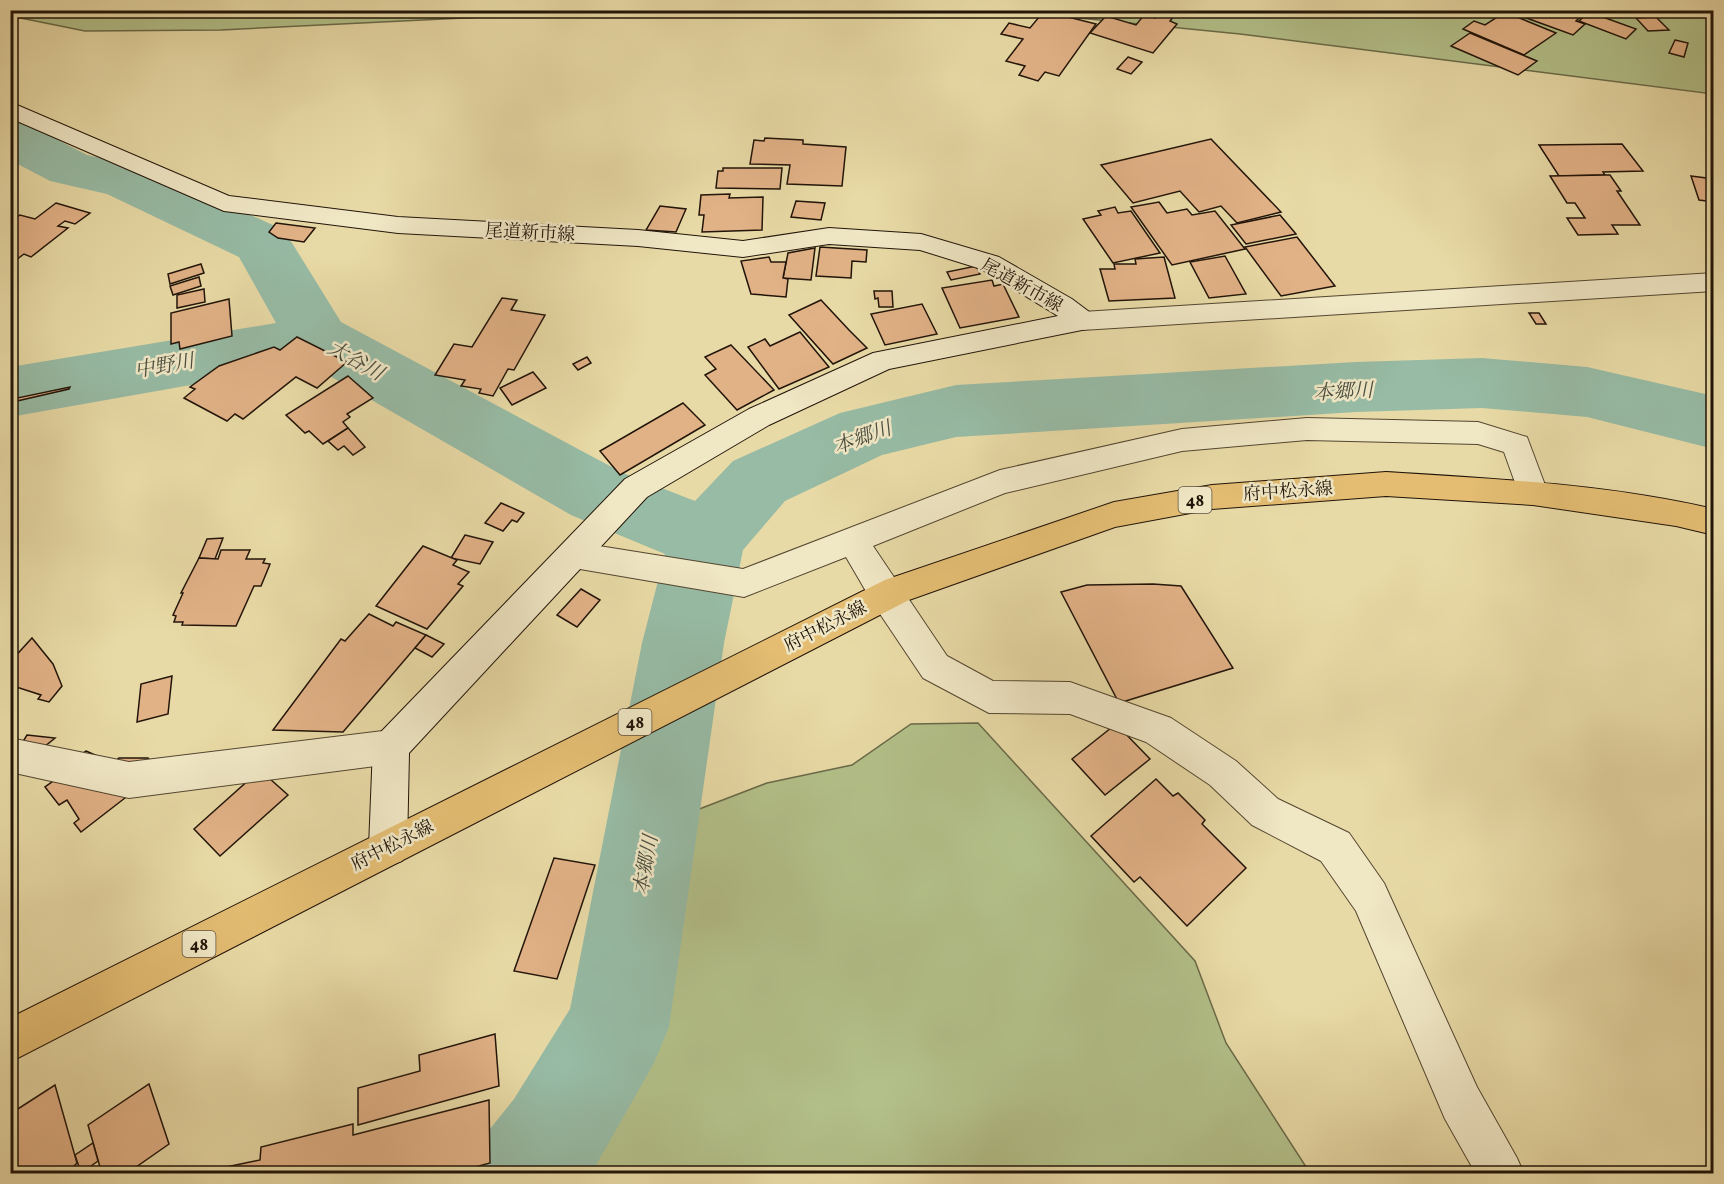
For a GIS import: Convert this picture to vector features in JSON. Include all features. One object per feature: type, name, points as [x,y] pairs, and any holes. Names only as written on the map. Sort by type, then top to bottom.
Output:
[{"type":"main road","name":"府中松永線","points":[[10,1041],[886,595],[1114,514],[1212,497],[1386,484],[1533,493],[1676,513],[1713,522]]},
{"type":"street","name":"尾道新市線","points":[[10,108],[224,203],[398,225],[638,238],[743,249],[829,236],[921,242],[990,263],[1063,306],[1082,321]]},
{"type":"street","points":[[1082,321],[1713,282]]},
{"type":"street","name":"尾道新市線","points":[[391,747],[636,488],[759,417],[883,360],[1082,321]]},
{"type":"street","points":[[574,555],[744,583],[1000,482],[1182,440],[1307,429],[1478,433],[1516,445],[1533,493]]},
{"type":"street","points":[[853,540],[886,595],[935,667],[989,697],[1070,698],[1158,730],[1223,773],[1266,812],[1335,847],[1370,897],[1461,1103],[1501,1173]]},
{"type":"street","points":[[10,755],[129,780],[391,747],[388,847]]},
{"type":"green space","points":[[10,11],[605,11],[221,30],[85,31],[11,16]]},
{"type":"green space","points":[[1008,11],[1713,11],[1713,94],[1240,34]]},
{"type":"green space","points":[[978,723],[1195,961],[1226,1043],[1310,1173],[502,1173],[632,992],[611,946],[617,884],[676,818],[767,783],[852,765],[911,724]]},
{"type":"building","points":[[1044,10],[1073,10],[1068,16]]},
{"type":"building","points":[[1527,10],[1587,11],[1576,21],[1585,24],[1573,35],[1521,16]]},
{"type":"building","points":[[1044,11],[1096,24],[1059,76],[1045,72],[1038,81],[1019,75],[1025,66],[1006,61],[1023,39],[1001,34],[1009,23],[1030,28]]},
{"type":"building","points":[[1160,12],[1174,16],[1170,21],[1177,24],[1153,53],[1090,33],[1106,16],[1136,25],[1145,14],[1155,18]]},
{"type":"building","points":[[1505,12],[1556,33],[1524,55],[1463,29],[1474,21],[1485,25]]},
{"type":"building","points":[[1589,12],[1636,29],[1626,39],[1579,21]]},
{"type":"building","points":[[1656,17],[1669,30],[1648,31],[1636,18]]},
{"type":"building","points":[[1470,33],[1537,61],[1518,75],[1451,46]]},
{"type":"building","points":[[1675,40],[1688,43],[1684,57],[1669,53]]},
{"type":"building","points":[[1128,57],[1142,62],[1131,74],[1117,69]]},
{"type":"building","points":[[765,138],[803,140],[803,144],[846,147],[842,186],[787,184],[790,165],[750,164],[754,140],[764,141]]},
{"type":"building","points":[[1211,139],[1281,212],[1237,223],[1221,206],[1199,212],[1180,191],[1133,203],[1101,165]]},
{"type":"building","points":[[1622,144],[1643,171],[1559,176],[1539,145]]},
{"type":"building","points":[[723,168],[782,168],[780,189],[716,188],[718,171],[723,171]]},
{"type":"building","points":[[1610,175],[1621,191],[1617,191],[1640,225],[1612,225],[1618,234],[1578,235],[1567,218],[1585,218],[1575,203],[1567,203],[1550,176]]},
{"type":"building","points":[[1691,176],[1714,179],[1714,202],[1699,200]]},
{"type":"building","points":[[730,194],[729,198],[763,197],[762,230],[702,232],[704,215],[699,215],[701,195]]},
{"type":"building","points":[[796,201],[825,203],[821,220],[791,217]]},
{"type":"building","points":[[1159,202],[1167,213],[1187,209],[1192,215],[1215,211],[1245,249],[1172,265],[1131,207]]},
{"type":"building","points":[[56,203],[90,213],[75,224],[65,221],[58,226],[68,228],[31,257],[24,254],[16,260],[10,259],[10,222],[20,215],[35,219]]},
{"type":"building","points":[[660,206],[686,209],[676,232],[646,230]]},
{"type":"building","points":[[1115,207],[1118,213],[1131,211],[1160,253],[1113,263],[1083,219],[1101,215],[1098,211]]},
{"type":"building","points":[[1280,215],[1296,234],[1246,244],[1231,225]]},
{"type":"building","points":[[276,223],[315,228],[304,242],[278,238],[269,232]]},
{"type":"building","points":[[1297,237],[1335,286],[1281,296],[1245,247]]},
{"type":"building","points":[[820,247],[867,250],[866,262],[852,261],[851,278],[816,276]]},
{"type":"building","points":[[815,248],[811,280],[783,278],[788,253]]},
{"type":"building","points":[[1225,256],[1246,294],[1209,298],[1190,262]]},
{"type":"building","points":[[769,257],[771,262],[786,262],[783,278],[788,279],[786,297],[751,294],[741,261]]},
{"type":"building","points":[[1164,257],[1175,298],[1109,301],[1100,269],[1115,269],[1114,264],[1136,264],[1135,259]]},
{"type":"building","points":[[201,264],[204,273],[170,284],[168,274]]},
{"type":"building","points":[[976,266],[980,274],[951,280],[947,272]]},
{"type":"building","points":[[199,277],[201,286],[173,295],[170,286]]},
{"type":"building","points":[[992,280],[994,286],[1003,284],[1019,317],[960,328],[942,288]]},
{"type":"building","points":[[204,289],[205,302],[177,308],[177,295]]},
{"type":"building","points":[[874,291],[892,291],[893,307],[879,307]]},
{"type":"building","points":[[502,298],[517,300],[511,310],[545,315],[514,370],[508,369],[493,396],[479,393],[481,389],[461,386],[465,380],[435,375],[454,344],[472,347]]},
{"type":"building","points":[[229,299],[232,336],[180,349],[179,342],[171,344],[171,313]]},
{"type":"building","points":[[821,300],[867,348],[833,364],[789,315]]},
{"type":"building","points":[[922,304],[937,334],[885,345],[871,314]]},
{"type":"building","points":[[1529,313],[1539,313],[1546,324],[1536,324]]},
{"type":"building","points":[[800,332],[829,367],[779,389],[748,347],[765,339],[770,346]]},
{"type":"building","points":[[297,337],[347,362],[317,388],[296,377],[243,419],[235,414],[227,421],[184,398],[195,389],[190,387],[219,366],[274,347],[280,350]]},
{"type":"building","points":[[731,345],[774,390],[737,410],[705,375],[716,369],[705,357]]},
{"type":"building","points":[[587,357],[591,363],[578,370],[573,364]]},
{"type":"building","points":[[533,372],[546,388],[512,405],[500,388]]},
{"type":"building","points":[[348,376],[373,398],[347,414],[350,417],[343,422],[348,428],[323,444],[309,431],[305,433],[286,415]]},
{"type":"building","points":[[70,387],[69,389],[17,401],[17,398]]},
{"type":"building","points":[[683,403],[705,425],[620,475],[600,451]]},
{"type":"building","points":[[348,428],[365,447],[353,455],[344,446],[338,450],[328,441]]},
{"type":"building","points":[[501,503],[524,513],[517,522],[512,520],[503,531],[485,523]]},
{"type":"building","points":[[465,535],[493,542],[480,564],[451,558]]},
{"type":"building","points":[[223,538],[215,559],[199,558],[207,539]]},
{"type":"building","points":[[423,546],[457,560],[453,565],[469,572],[458,584],[463,586],[427,629],[376,606]]},
{"type":"building","points":[[221,550],[250,550],[246,559],[265,559],[263,563],[270,564],[261,586],[254,586],[236,626],[182,625],[183,622],[174,622],[176,616],[173,615],[183,593],[181,593],[199,558],[218,559]]},
{"type":"building","points":[[1087,585],[1181,586],[1233,668],[1119,703],[1061,592]]},
{"type":"building","points":[[581,589],[600,600],[577,627],[557,615]]},
{"type":"building","points":[[369,614],[393,626],[396,622],[426,635],[343,732],[273,730],[341,639],[345,641]]},
{"type":"building","points":[[426,635],[444,644],[432,657],[415,648]]},
{"type":"building","points":[[32,638],[53,664],[62,686],[49,702],[38,699],[41,695],[10,685],[10,662]]},
{"type":"building","points":[[172,676],[168,714],[137,722],[141,684]]},
{"type":"building","points":[[1116,724],[1150,759],[1105,795],[1072,759]]},
{"type":"building","points":[[27,735],[55,738],[28,760],[19,748]]},
{"type":"building","points":[[86,751],[113,763],[119,758],[148,758],[163,774],[134,791],[81,832],[74,823],[79,819],[67,800],[59,805],[45,787],[77,764],[74,759]]},
{"type":"building","points":[[260,770],[288,795],[220,856],[194,829]]},
{"type":"building","points":[[1156,779],[1173,796],[1178,793],[1205,820],[1202,824],[1246,868],[1187,926],[1140,877],[1134,882],[1091,836]]},
{"type":"building","points":[[554,858],[595,865],[557,979],[514,971]]},
{"type":"building","points":[[495,1034],[499,1086],[358,1125],[358,1088],[420,1071],[419,1055]]},
{"type":"building","points":[[149,1084],[169,1144],[126,1174],[102,1174],[88,1125]]},
{"type":"building","points":[[55,1085],[77,1163],[74,1166],[76,1174],[10,1174],[10,1114]]},
{"type":"building","points":[[489,1100],[490,1163],[450,1174],[216,1174],[217,1169],[260,1160],[261,1147],[353,1124],[353,1135]]},
{"type":"building","points":[[93,1143],[98,1161],[81,1173],[75,1155]]},
{"type":"waterway","name":"大谷川","points":[[10,133],[23,144],[70,169],[124,180],[262,244],[318,339]]},
{"type":"waterway","name":"中野川","points":[[10,392],[318,339]]},
{"type":"waterway","name":"大谷川","points":[[318,339],[597,494],[707,538]]},
{"type":"waterway","name":"本郷川","points":[[707,538],[759,481],[865,432],[956,411],[1356,387],[1482,383],[1587,392],[1714,423]]},
{"type":"waterway","name":"本郷川","points":[[524,1174],[552,1137],[618,1027],[683,643],[707,538]]}]
